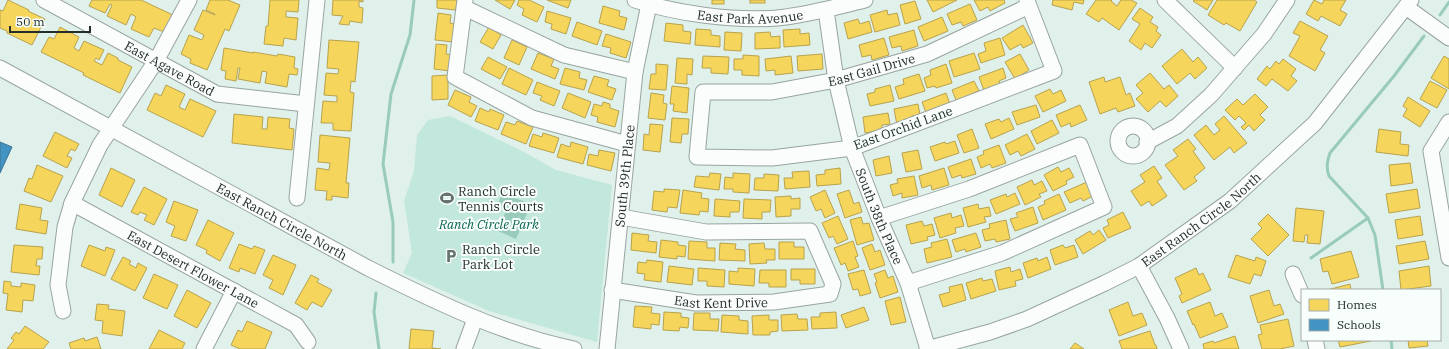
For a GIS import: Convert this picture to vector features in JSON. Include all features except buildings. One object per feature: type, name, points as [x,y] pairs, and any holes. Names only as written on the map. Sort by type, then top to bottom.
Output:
[{"type":"street","name":"East Agave Road","points":[[44,0],[217,94],[306,104]]},
{"type":"street","points":[[63,310],[58,285],[65,227],[72,203],[100,146],[156,61],[189,0]]},
{"type":"street","points":[[297,198],[317,0]]},
{"type":"street","name":"East Park Avenue","points":[[642,2],[688,13],[733,18],[778,18],[826,10],[864,0]]},
{"type":"street","points":[[1164,0],[1235,68]]},
{"type":"street","points":[[1147,142],[1177,126],[1211,94],[1264,34],[1287,0]]},
{"type":"street","name":"South 39th Place","points":[[607,349],[642,2]]},
{"type":"street","name":"East Orchid Lane","points":[[697,157],[772,158],[852,148],[1054,71],[1028,3]]},
{"type":"street","name":"East Gail Drive","points":[[697,157],[703,92],[772,92],[836,80],[927,54],[1028,3]]},
{"type":"street","points":[[1409,3],[1449,38]]},
{"type":"street","name":"East Ranch Circle North","points":[[928,349],[990,332],[1027,319],[1092,290],[1139,266],[1230,201],[1315,123],[1409,3]]},
{"type":"street","points":[[627,144],[532,118],[455,77],[465,4],[564,55],[635,72]]},
{"type":"street","name":"South 38th Place","points":[[826,10],[836,80],[852,148],[879,218],[908,283],[928,349]]},
{"type":"street","name":"East Ranch Circle North","points":[[0,68],[368,268],[418,293],[475,318],[545,342],[574,349]]},
{"type":"street","points":[[1449,122],[1431,151],[1446,221],[1449,258]]},
{"type":"street","points":[[879,218],[969,188],[1080,144],[1104,207],[1002,253],[908,283]]},
{"type":"street","name":"East Desert Flower Lane","points":[[72,203],[296,325],[308,342]]},
{"type":"street","name":"East Kent Drive","points":[[612,290],[696,303],[774,302],[830,294],[833,284],[810,231],[706,232],[621,217]]},
{"type":"street","points":[[1139,266],[1167,318],[1181,349]]},
{"type":"street","points":[[1293,274],[1301,293]]},
{"type":"street","points":[[204,349],[234,291]]},
{"type":"street","points":[[464,349],[475,318]]},
{"type":"green space","name":"Ranch Circle Park","points":[[450,116],[526,153],[556,170],[612,185],[597,342],[489,311],[403,273],[412,253],[404,201],[414,171],[417,135],[428,120]]},
{"type":"shaded area","points":[[502,193],[531,204],[516,239],[498,231],[507,208],[498,204]]},
{"type":"waterway","points":[[393,262],[393,222],[383,164],[391,94],[410,35],[414,0]]},
{"type":"waterway","points":[[1440,15],[1449,2]]},
{"type":"waterway","points":[[1383,289],[1375,235],[1368,218],[1329,176],[1327,170],[1328,162],[1330,153],[1394,76],[1424,36]]},
{"type":"waterway","points":[[1311,258],[1368,218]]},
{"type":"waterway","points":[[376,293],[374,312],[379,349]]},
{"type":"waterway","points":[[1391,341],[1392,349]]},
{"type":"place","name":"Ranch Circle Tennis Courts","points":[[447,198]]},
{"type":"place","name":"Ranch Circle Park Lot","points":[[451,256]]}]
